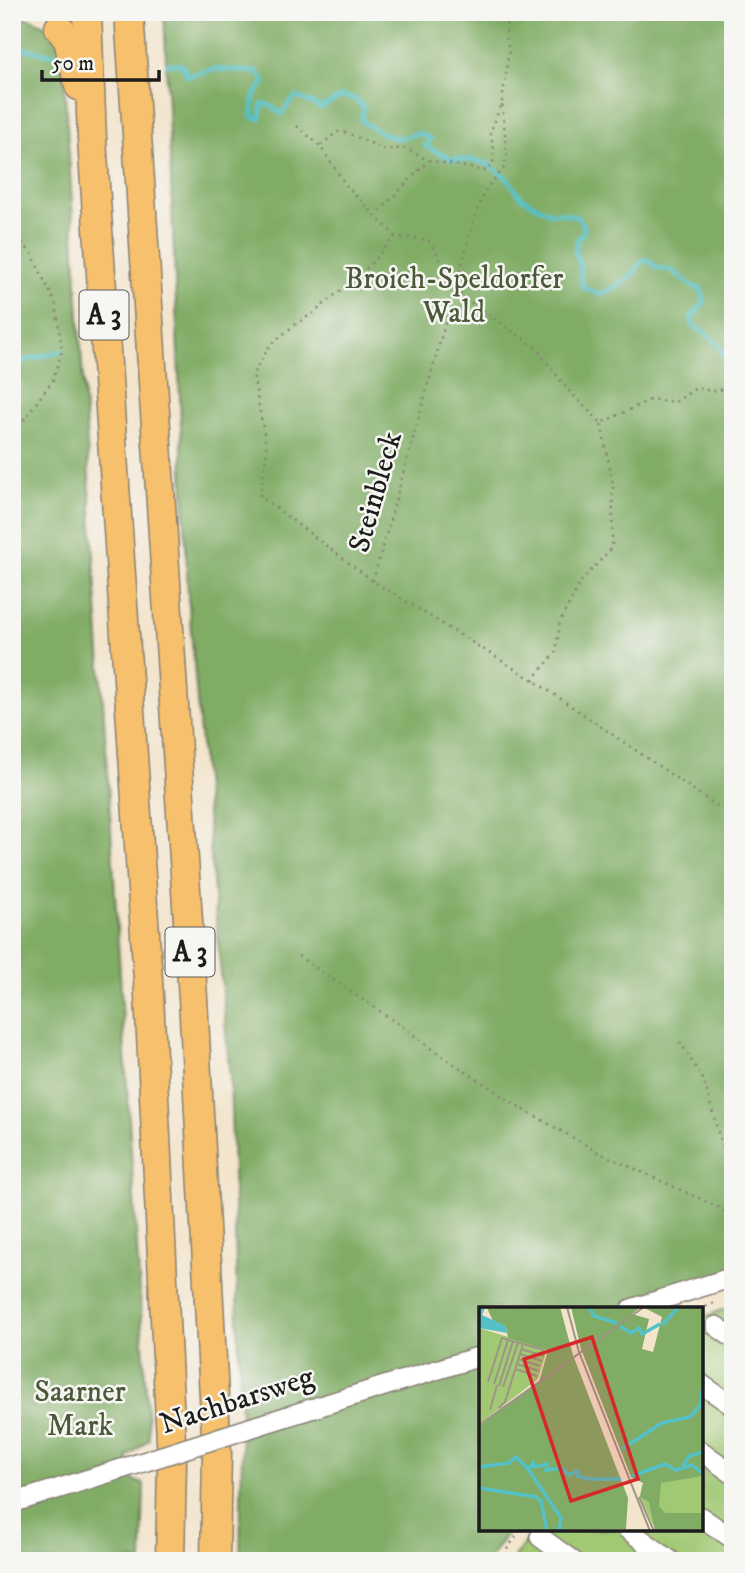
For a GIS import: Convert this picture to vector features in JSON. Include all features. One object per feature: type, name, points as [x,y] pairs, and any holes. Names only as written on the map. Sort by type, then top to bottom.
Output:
[{"type":"highway","name":"A 3","points":[[88,12],[92,139],[149,995],[172,1461],[170,1561]]},
{"type":"highway","name":"A 3","points":[[129,12],[194,1012],[217,1454],[215,1561]]},
{"type":"highway","points":[[60,28],[68,40],[92,139]]},
{"type":"lane","points":[[637,1307],[733,1277]]},
{"type":"lane","points":[[716,1326],[733,1338]]},
{"type":"lane","name":"Nachbarsweg","points":[[12,1503],[479,1357]]},
{"type":"lane","points":[[703,1385],[733,1406]]},
{"type":"lane","points":[[703,1452],[733,1474]]},
{"type":"lane","points":[[703,1518],[733,1539]]},
{"type":"lane","points":[[630,1531],[671,1561]]},
{"type":"lane","points":[[540,1537],[573,1561]]},
{"type":"path","points":[[320,146],[337,132],[345,132],[386,150],[404,148],[428,160],[487,171],[493,163],[494,149],[490,133],[502,103],[509,51],[506,37],[507,12]]},
{"type":"path","name":"Steinbleck","points":[[502,103],[507,157],[503,169],[486,189],[475,218],[373,580],[533,680],[733,817]]},
{"type":"path","points":[[297,126],[320,146],[346,185],[374,216],[396,236],[428,240],[455,291],[535,347],[568,390],[601,422],[613,484],[612,548],[582,580],[561,621],[556,652],[533,680]]},
{"type":"path","points":[[374,216],[428,160]]},
{"type":"path","points":[[12,233],[31,252],[56,305],[62,351],[53,380],[12,436]]},
{"type":"path","points":[[373,580],[260,496],[267,450],[253,374],[271,344],[315,312],[368,267],[396,236]]},
{"type":"path","points":[[601,422],[652,399],[677,401],[696,388],[711,391],[733,388]]},
{"type":"path","points":[[298,957],[521,1108],[600,1153],[718,1208],[733,1218]]},
{"type":"path","points":[[680,1042],[704,1081],[725,1158],[733,1174]]},
{"type":"path","points":[[499,1561],[520,1531]]},
{"type":"green space","name":"Broich-Speldorfer Wald","points":[[164,12],[733,12],[733,1271],[676,1292],[665,1307],[479,1307],[479,1531],[509,1531],[488,1561],[240,1561],[242,1451],[230,1078],[188,596]]},
{"type":"green space","name":"Saarner Mark","points":[[12,13],[46,26],[62,43],[149,1439],[128,1457],[130,1479],[144,1484],[142,1561],[12,1561]]},
{"type":"green space","points":[[733,1306],[733,1561],[512,1561],[533,1531],[703,1531],[703,1317]]},
{"type":"waterway","points":[[12,44],[61,56]]},
{"type":"waterway","points":[[167,64],[181,64],[188,76],[214,69],[257,72],[265,82],[254,96],[252,117],[260,119],[262,104],[270,105],[281,114],[296,96],[321,108],[342,96],[355,99],[364,108],[361,121],[388,136],[401,138],[418,133],[431,139],[425,146],[451,159],[488,164],[507,178],[522,198],[550,213],[577,217],[584,226],[575,251],[584,288],[599,294],[612,289],[628,279],[647,259],[657,268],[671,270],[695,288],[701,288],[704,302],[691,318],[693,326],[712,338],[725,357],[733,358]]},
{"type":"waterway","points":[[12,364],[62,351]]}]
